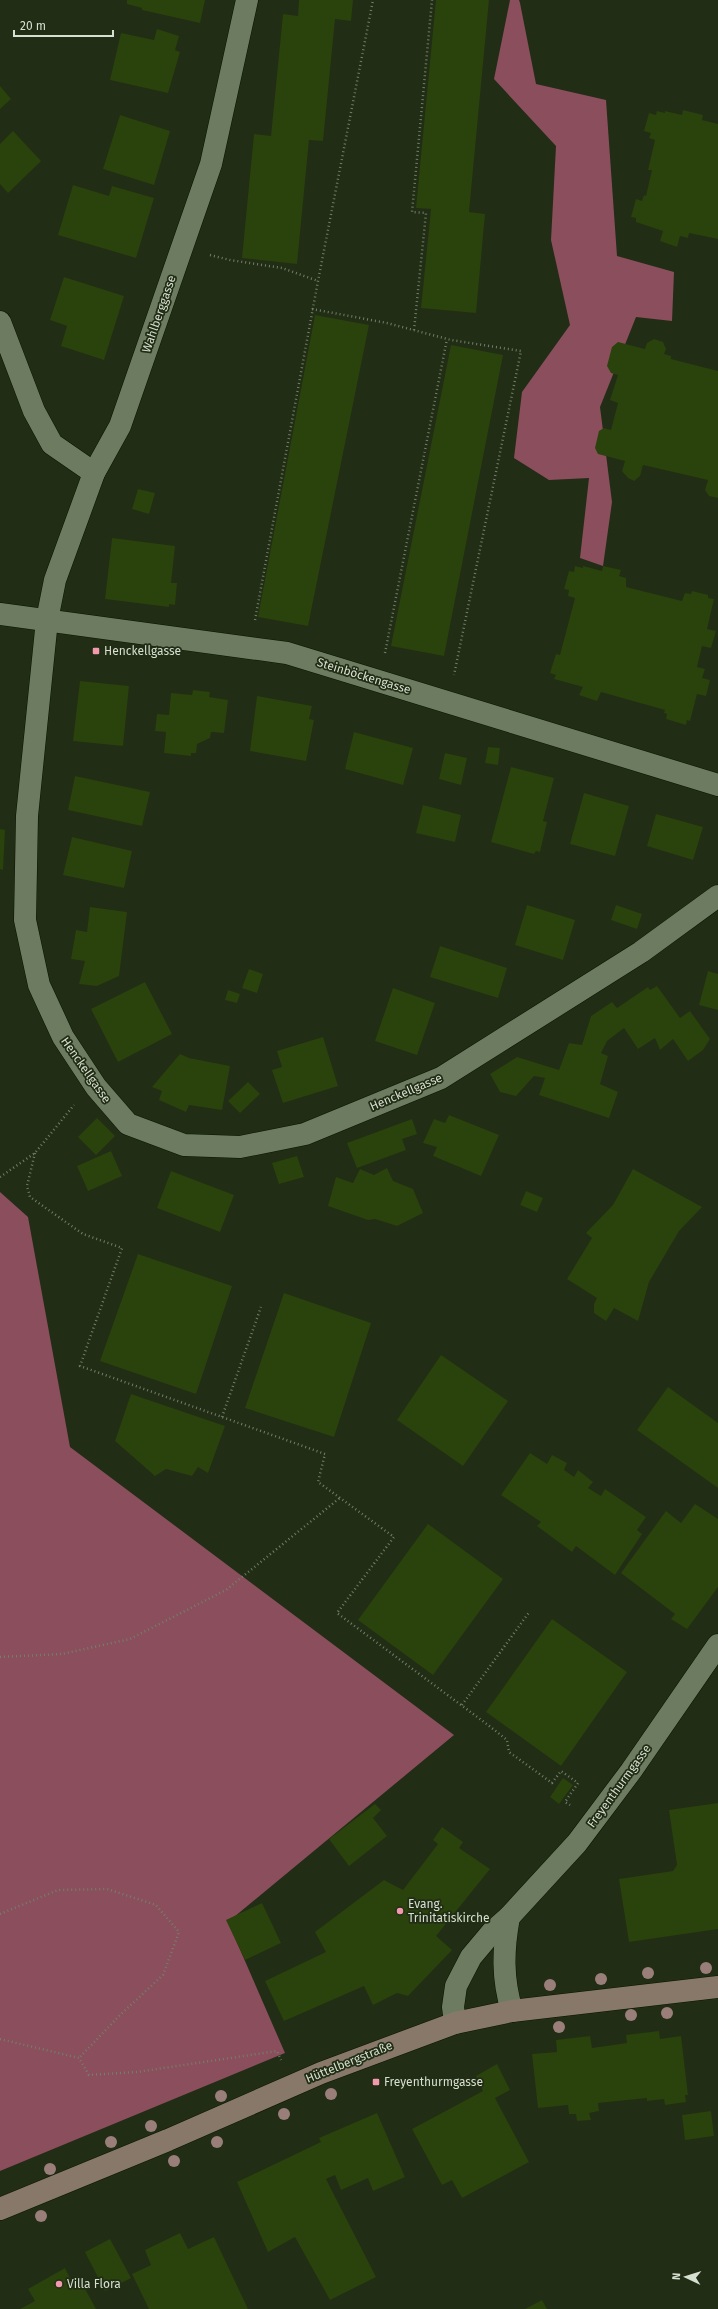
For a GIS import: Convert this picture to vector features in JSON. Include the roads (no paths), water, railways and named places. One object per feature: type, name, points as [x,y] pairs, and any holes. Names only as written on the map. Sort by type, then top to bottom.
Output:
[{"type":"main road","name":"Hüttelbergstraße","points":[[0,2209],[175,2137],[321,2073],[455,2023],[512,2011],[718,1987]]},
{"type":"street","name":"Wahlberggasse","points":[[46,620],[55,580],[94,473],[120,426],[211,164],[247,0]]},
{"type":"street","points":[[0,322],[34,411],[52,444],[94,473]]},
{"type":"street","name":"Steinböckengasse","points":[[0,614],[287,653],[718,785]]},
{"type":"street","name":"Henckellgasse","points":[[46,620],[27,816],[25,920],[39,985],[62,1037],[96,1087],[128,1124],[184,1145],[240,1147],[305,1134],[441,1078],[641,952],[718,896]]},
{"type":"street","name":"Freyenthurmgasse","points":[[455,2023],[454,1996],[461,1973],[482,1943],[509,1917],[582,1837],[631,1771],[718,1645]]},
{"type":"street","points":[[509,1917],[505,1941],[504,1975],[512,2011]]},
{"type":"place","name":"Henckellgasse","points":[[96,651]]},
{"type":"place","name":"Evang. Trinitatiskirche","points":[[400,1911]]},
{"type":"place","name":"Freyenthurmgasse","points":[[376,2082]]},
{"type":"place","name":"Villa Flora","points":[[59,2284]]}]
